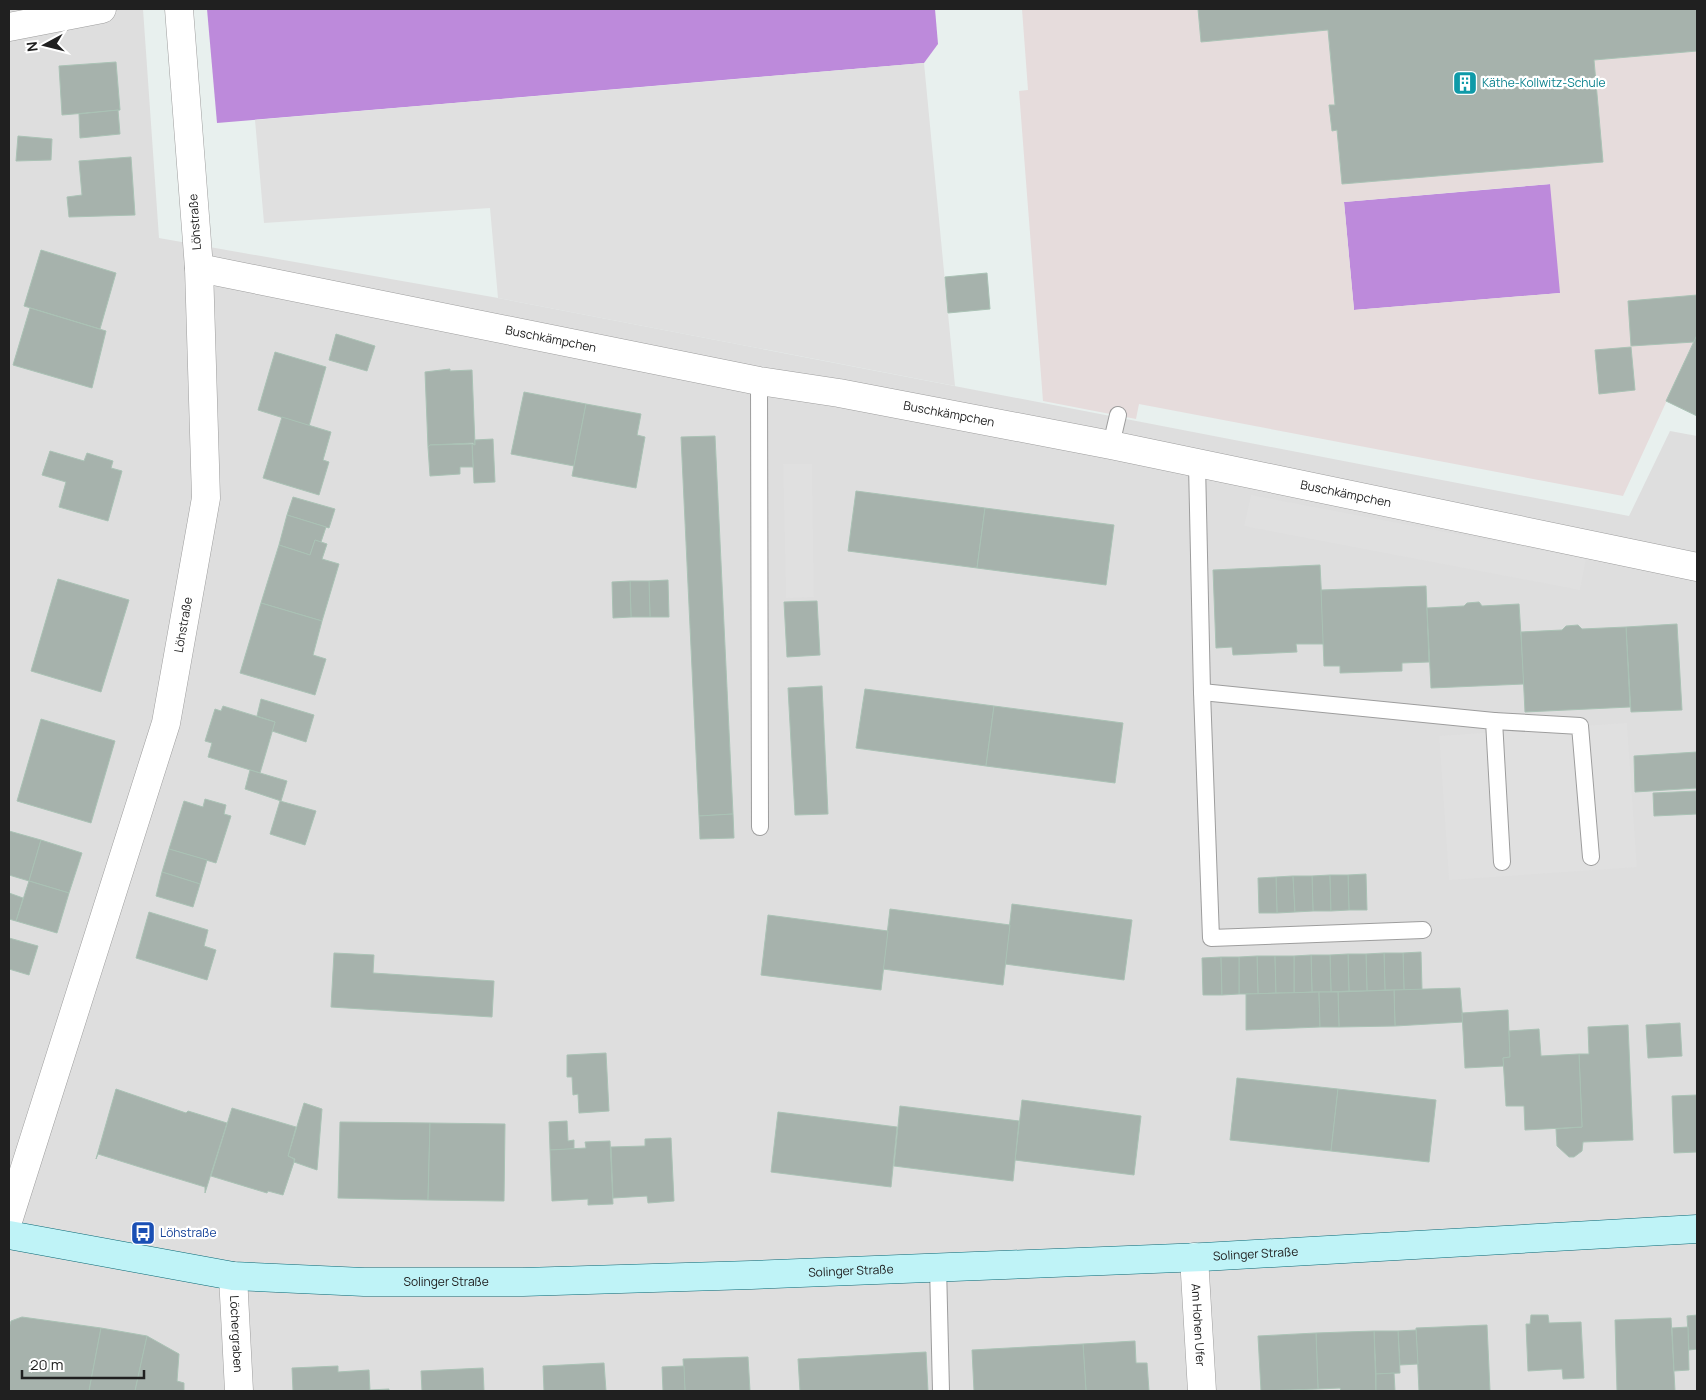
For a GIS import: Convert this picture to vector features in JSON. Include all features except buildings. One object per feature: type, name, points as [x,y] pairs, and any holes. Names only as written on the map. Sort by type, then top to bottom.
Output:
[{"type":"main road","name":"Solinger Straße","points":[[9,1235],[233,1276],[364,1282],[523,1282],[751,1276],[938,1266],[1194,1257],[1697,1229]]},
{"type":"street","points":[[9,27],[102,9]]},
{"type":"street","name":"Löhstraße","points":[[9,1218],[166,723],[206,498],[199,268],[179,9]]},
{"type":"street","name":"Buschkämpchen","points":[[199,268],[759,381],[839,393],[1111,445],[1697,566]]},
{"type":"street","name":"Am Hohen Ufer","points":[[1194,1257],[1202,1391]]},
{"type":"street","name":"Löchergraben","points":[[233,1276],[239,1391]]},
{"type":"lane","points":[[759,381],[760,827]]},
{"type":"lane","points":[[1111,445],[1118,415]]},
{"type":"lane","points":[[1197,464],[1202,692],[1211,938],[1423,930]]},
{"type":"lane","points":[[1202,692],[1494,721],[1580,726],[1591,858]]},
{"type":"lane","points":[[1494,721],[1502,862]]},
{"type":"lane","points":[[938,1266],[941,1391]]},
{"type":"shaded area","points":[[9,9],[143,9],[159,238],[498,298],[1629,516],[1670,431],[1697,436],[1697,1391],[9,1391]]},
{"type":"shaded area","points":[[207,9],[935,9],[938,44],[924,63],[217,123]]},
{"type":"shaded area","points":[[1022,9],[1198,9],[1201,42],[1328,30],[1335,105],[1331,119],[1332,131],[1337,130],[1342,184],[1602,162],[1594,60],[1697,51],[1697,335],[1623,496],[1139,404],[1136,419],[1043,401],[1019,91],[1028,90]],"holes":[[[1550,184],[1560,293],[1354,310],[1344,202]]]},
{"type":"shaded area","points":[[924,63],[955,386],[498,298],[490,208],[264,223],[255,120]]},
{"type":"shaded area","points":[[1551,184],[1561,293],[1354,310],[1344,202]]},
{"type":"shaded area","points":[[783,464],[812,464],[814,597],[786,598]]},
{"type":"shaded area","points":[[1251,495],[1586,559],[1580,590],[1244,526]]},
{"type":"shaded area","points":[[1627,723],[1637,867],[1449,880],[1439,736]]},
{"type":"place","name":"Käthe-Kollwitz-Schule","points":[[1465,83]]},
{"type":"place","name":"Löhstraße","points":[[143,1233]]}]
